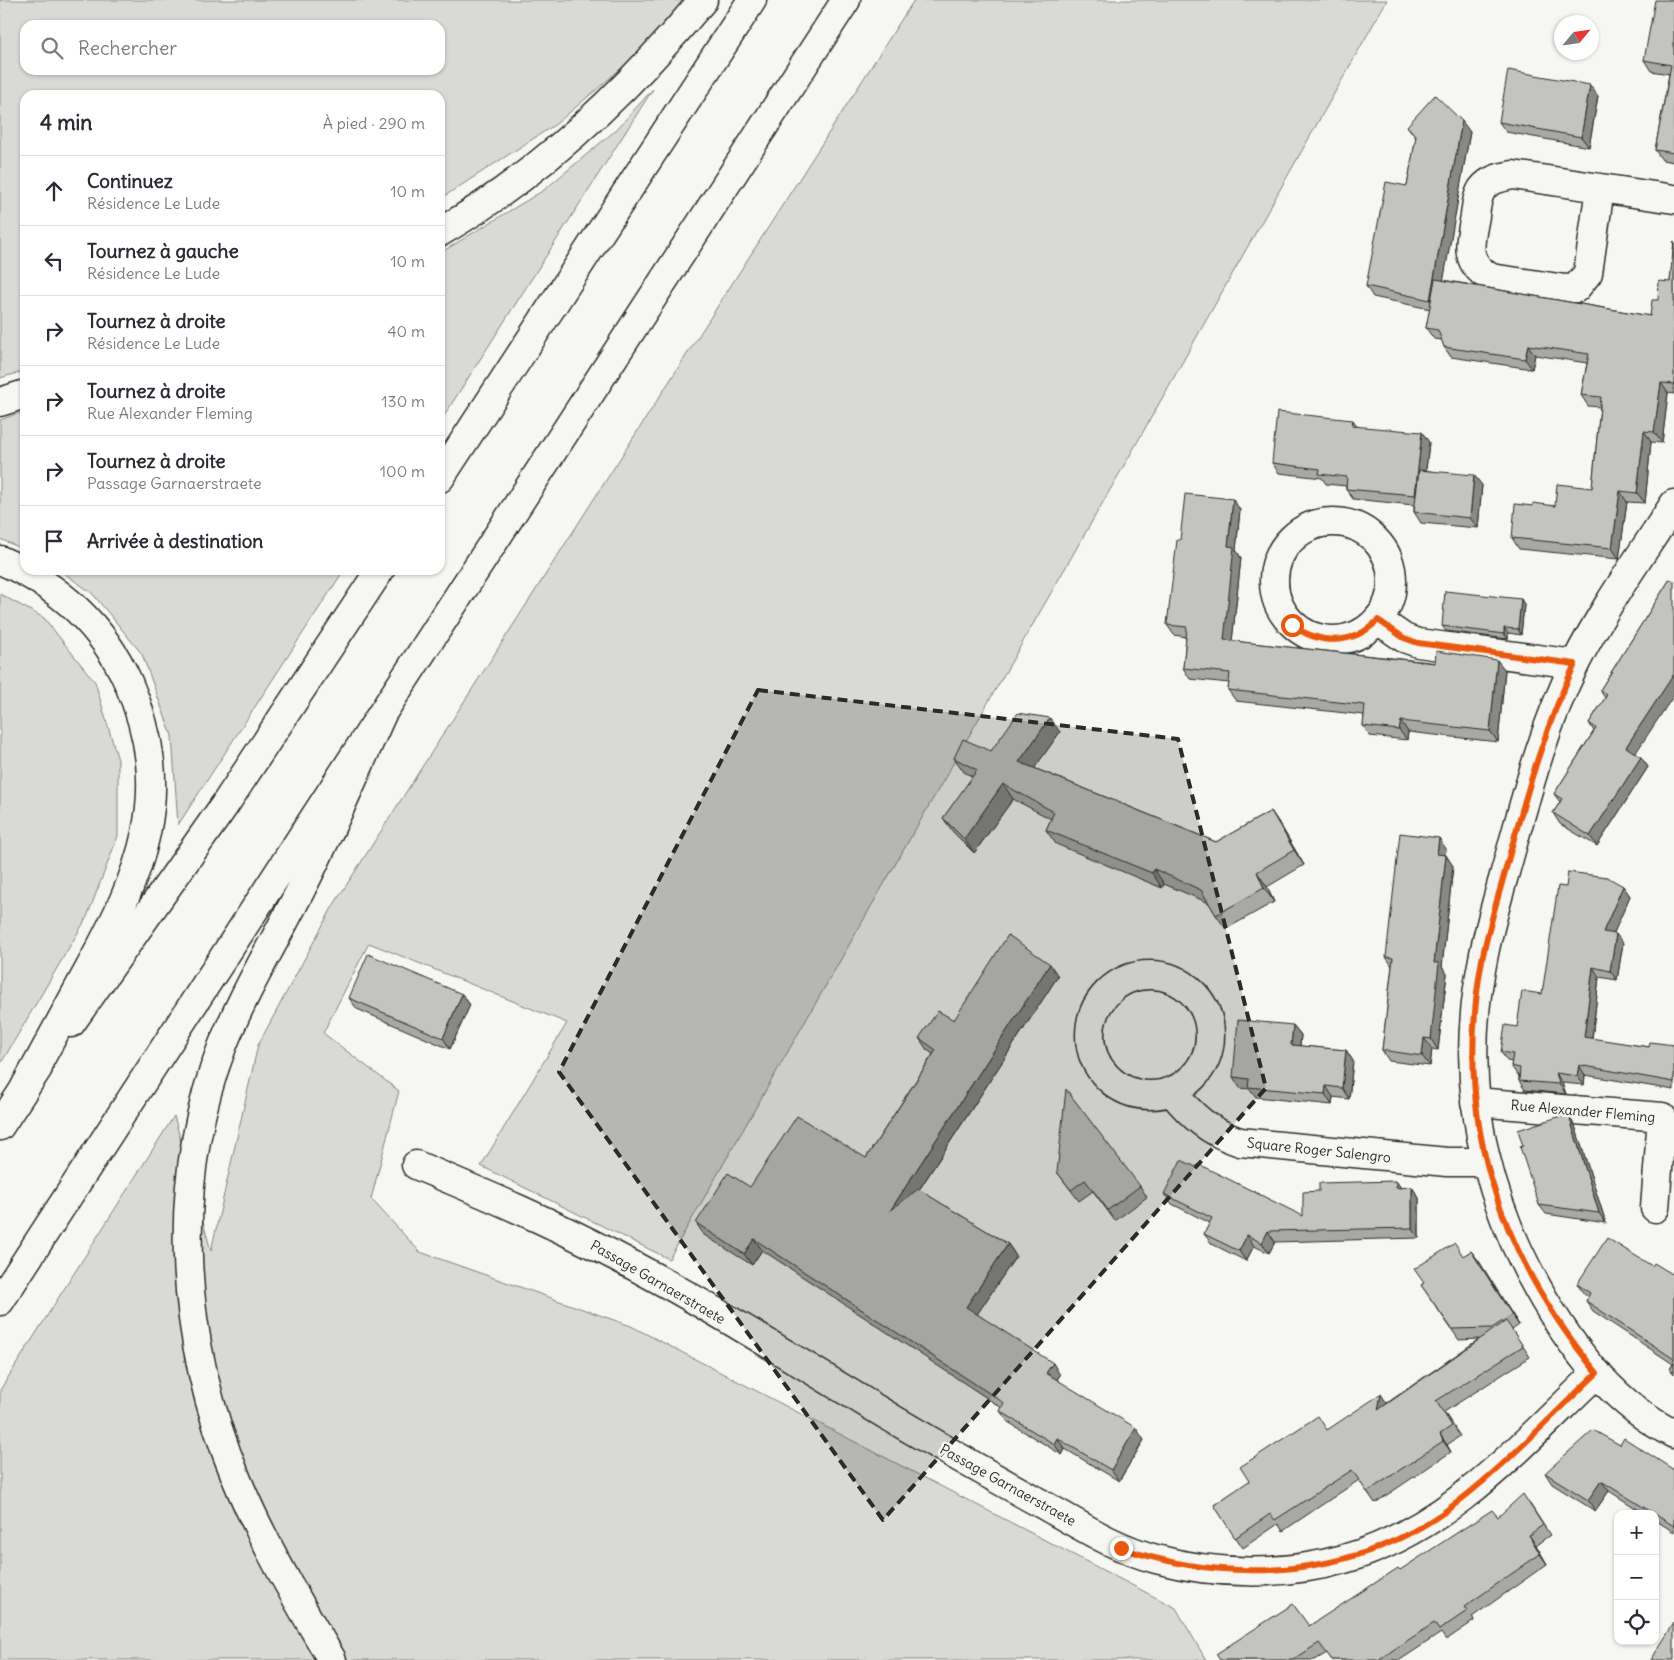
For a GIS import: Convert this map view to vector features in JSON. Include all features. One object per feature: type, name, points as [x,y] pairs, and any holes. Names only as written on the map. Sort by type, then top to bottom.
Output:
[{"type":"main road","points":[[445,229],[508,188],[549,156],[614,96],[703,0]]},
{"type":"main road","points":[[445,470],[752,0]]},
{"type":"main road","points":[[0,1301],[846,0]]},
{"type":"main road","points":[[1600,188],[1588,273],[1576,288],[1566,289],[1491,278],[1475,264],[1470,253],[1470,243],[1477,200],[1482,189],[1500,177],[1513,175],[1674,199]]},
{"type":"main road","points":[[0,402],[20,396]]},
{"type":"main road","points":[[1674,504],[1665,537],[1615,594],[1575,664],[1551,716],[1534,765],[1487,936],[1474,1025],[1474,1102],[1485,1162],[1505,1220],[1527,1270],[1560,1325],[1597,1373],[1636,1411],[1674,1434]]},
{"type":"main road","points":[[1325,522],[1344,522],[1370,535],[1388,557],[1392,576],[1388,604],[1378,620],[1371,627],[1354,636],[1336,640],[1317,638],[1292,625],[1280,609],[1274,582],[1276,563],[1285,546],[1307,527],[1325,522]]},
{"type":"main road","points":[[0,560],[20,568]]},
{"type":"main road","points":[[26,1086],[126,898],[144,840],[152,785],[148,747],[137,704],[121,668],[102,635],[59,593],[31,575]]},
{"type":"main road","points":[[0,1126],[26,1086],[224,806],[377,575]]},
{"type":"main road","points":[[1378,620],[1404,638],[1418,643],[1575,664]]},
{"type":"main road","points":[[332,1660],[273,1556],[247,1504],[220,1435],[199,1354],[189,1296],[188,1208],[198,1131],[221,1050],[249,987],[296,900],[381,716]]},
{"type":"main road","points":[[1150,975],[1172,979],[1191,991],[1204,1008],[1210,1030],[1208,1052],[1198,1072],[1172,1092],[1150,1096],[1128,1092],[1109,1080],[1096,1062],[1090,1041],[1092,1019],[1102,999],[1118,984],[1128,979],[1150,975]]},
{"type":"main road","name":"Square Roger Salengro","points":[[1172,1092],[1191,1115],[1202,1124],[1213,1132],[1240,1142],[1447,1162],[1485,1162]]},
{"type":"main road","name":"Rue Alexander Fleming","points":[[1474,1102],[1662,1117],[1655,1208]]},
{"type":"main road","name":"Passage Garnaerstraete","points":[[416,1165],[523,1210],[624,1260],[936,1445],[1103,1539],[1155,1559],[1177,1564],[1230,1570],[1300,1568],[1345,1559],[1387,1544],[1426,1524],[1462,1498],[1502,1464],[1597,1373]]},
{"type":"highlighted area","points":[[758,690],[1178,739],[1266,1088],[883,1520],[559,1072]]},
{"type":"shaded area","points":[[0,0],[684,0],[631,60],[556,124],[445,196],[445,90],[20,90],[20,372],[0,378]]},
{"type":"shaded area","points":[[914,0],[1387,0],[1130,455],[669,1259],[481,1166],[567,1023],[369,943],[323,1033],[399,1091],[371,1199],[420,1252],[631,1326],[1176,1608],[1206,1660],[0,1660],[0,1390],[174,1116],[211,1251],[258,1045],[333,906]]},
{"type":"shaded area","points":[[653,89],[445,414],[445,250],[544,190],[616,130]]},
{"type":"shaded area","points":[[20,413],[20,548],[0,539],[0,420]]},
{"type":"shaded area","points":[[66,575],[341,575],[178,825],[172,736],[142,654],[92,593]]},
{"type":"shaded area","points":[[0,594],[44,618],[95,682],[118,760],[118,836],[87,917],[0,1065]]},
{"type":"building","points":[[1655,0],[1674,0],[1674,153],[1655,150],[1671,65],[1644,60]]},
{"type":"building","points":[[1508,70],[1590,85],[1581,137],[1499,122]]},
{"type":"building","points":[[1435,95],[1462,121],[1430,300],[1366,286],[1386,182],[1407,186],[1416,136],[1407,126]]},
{"type":"building","points":[[1674,241],[1674,384],[1661,383],[1654,432],[1644,431],[1637,493],[1620,491],[1612,548],[1512,538],[1515,504],[1533,506],[1533,503],[1555,506],[1557,484],[1592,488],[1601,397],[1581,395],[1589,354],[1528,345],[1525,359],[1444,347],[1438,330],[1426,328],[1435,279],[1650,316],[1652,300],[1658,300],[1659,281],[1670,282]]},
{"type":"building","points":[[1277,412],[1353,420],[1352,426],[1422,432],[1415,495],[1346,489],[1347,477],[1319,474],[1320,469],[1272,463]]},
{"type":"building","points":[[1419,470],[1474,475],[1470,518],[1414,512]]},
{"type":"building","points":[[1185,494],[1233,499],[1228,546],[1234,547],[1224,640],[1435,663],[1436,651],[1497,660],[1490,731],[1401,721],[1399,730],[1363,726],[1365,705],[1228,690],[1230,673],[1183,668],[1187,627],[1167,625],[1177,540],[1180,540]]},
{"type":"building","points":[[1670,579],[1674,581],[1674,674],[1626,747],[1641,757],[1590,836],[1553,813],[1562,799],[1554,794],[1596,728],[1589,723],[1607,695],[1600,690]]},
{"type":"building","points":[[1445,591],[1521,599],[1518,629],[1504,628],[1504,634],[1442,626]]},
{"type":"building","points":[[1018,713],[1050,718],[1019,762],[1216,842],[1271,811],[1294,850],[1257,872],[1264,888],[1216,915],[1201,890],[1154,869],[1152,873],[1046,830],[1054,812],[1003,784],[964,839],[943,818],[977,770],[954,758],[963,739],[991,751]]},
{"type":"building","points":[[1400,833],[1439,838],[1437,854],[1446,855],[1434,963],[1439,963],[1431,1039],[1424,1038],[1422,1056],[1382,1050],[1393,958],[1386,957]]},
{"type":"building","points":[[1568,872],[1607,877],[1623,886],[1603,932],[1616,934],[1610,971],[1593,967],[1584,1037],[1649,1047],[1650,1042],[1674,1045],[1674,1082],[1579,1065],[1577,1076],[1556,1073],[1559,1084],[1519,1081],[1520,1068],[1511,1066],[1513,1054],[1501,1052],[1505,1025],[1517,1027],[1522,991],[1542,994],[1558,886],[1566,887]]},
{"type":"building","points":[[1008,935],[1050,964],[890,1211],[918,1189],[1008,1244],[966,1307],[1053,1363],[1046,1373],[1136,1428],[1111,1470],[1057,1438],[1054,1444],[1000,1411],[1004,1403],[754,1239],[744,1254],[696,1223],[728,1173],[750,1187],[797,1116],[866,1158],[936,1050],[919,1038],[938,1011],[954,1020]]},
{"type":"building","points":[[368,954],[462,994],[443,1038],[349,998]]},
{"type":"building","points":[[1238,1020],[1293,1025],[1291,1045],[1346,1050],[1342,1088],[1326,1086],[1325,1094],[1248,1087],[1249,1079],[1233,1077]]},
{"type":"building","points":[[1066,1089],[1140,1186],[1108,1210],[1085,1180],[1071,1190],[1057,1172]]},
{"type":"building","points":[[1561,1116],[1569,1116],[1599,1213],[1539,1205],[1520,1147],[1523,1146],[1518,1130]]},
{"type":"building","points":[[1181,1160],[1196,1167],[1198,1164],[1303,1216],[1303,1192],[1319,1191],[1319,1183],[1396,1181],[1396,1188],[1412,1187],[1412,1228],[1268,1231],[1262,1243],[1247,1235],[1239,1251],[1204,1234],[1212,1218],[1164,1194]]},
{"type":"building","points":[[1607,1238],[1652,1266],[1654,1263],[1674,1275],[1674,1359],[1586,1301],[1590,1293],[1577,1284]]},
{"type":"building","points":[[1455,1243],[1463,1256],[1471,1251],[1512,1315],[1492,1328],[1452,1329],[1421,1285],[1424,1283],[1414,1269]]},
{"type":"building","points":[[1506,1321],[1523,1346],[1436,1401],[1452,1426],[1440,1434],[1443,1441],[1367,1492],[1352,1470],[1275,1520],[1270,1514],[1235,1538],[1214,1505],[1249,1481],[1240,1467],[1318,1416],[1327,1430],[1381,1394],[1378,1410]]},
{"type":"building","points":[[1674,1363],[1674,1371],[1670,1369]]},
{"type":"building","points":[[1593,1430],[1620,1445],[1624,1438],[1674,1470],[1674,1526],[1659,1517],[1659,1510],[1648,1510],[1601,1481],[1588,1500],[1545,1473]]},
{"type":"building","points":[[1523,1494],[1543,1525],[1529,1535],[1540,1554],[1464,1607],[1467,1611],[1439,1630],[1434,1623],[1378,1660],[1332,1660],[1319,1643],[1293,1660],[1220,1660],[1216,1654],[1293,1604],[1309,1626],[1492,1510],[1498,1517]]},
{"type":"building","points":[[1674,1623],[1674,1660],[1651,1660]]},
{"type":"route","points":[[1121,1548],[1177,1564],[1230,1570],[1300,1568],[1345,1559],[1367,1552],[1426,1524],[1462,1498],[1502,1464],[1597,1373],[1564,1331],[1552,1312],[1527,1270],[1505,1220],[1485,1162],[1474,1102],[1473,1077],[1474,1025],[1487,936],[1534,765],[1551,716],[1575,664],[1418,643],[1404,638],[1378,620],[1363,632],[1346,639],[1336,640],[1326,640],[1308,635],[1292,625]]}]
